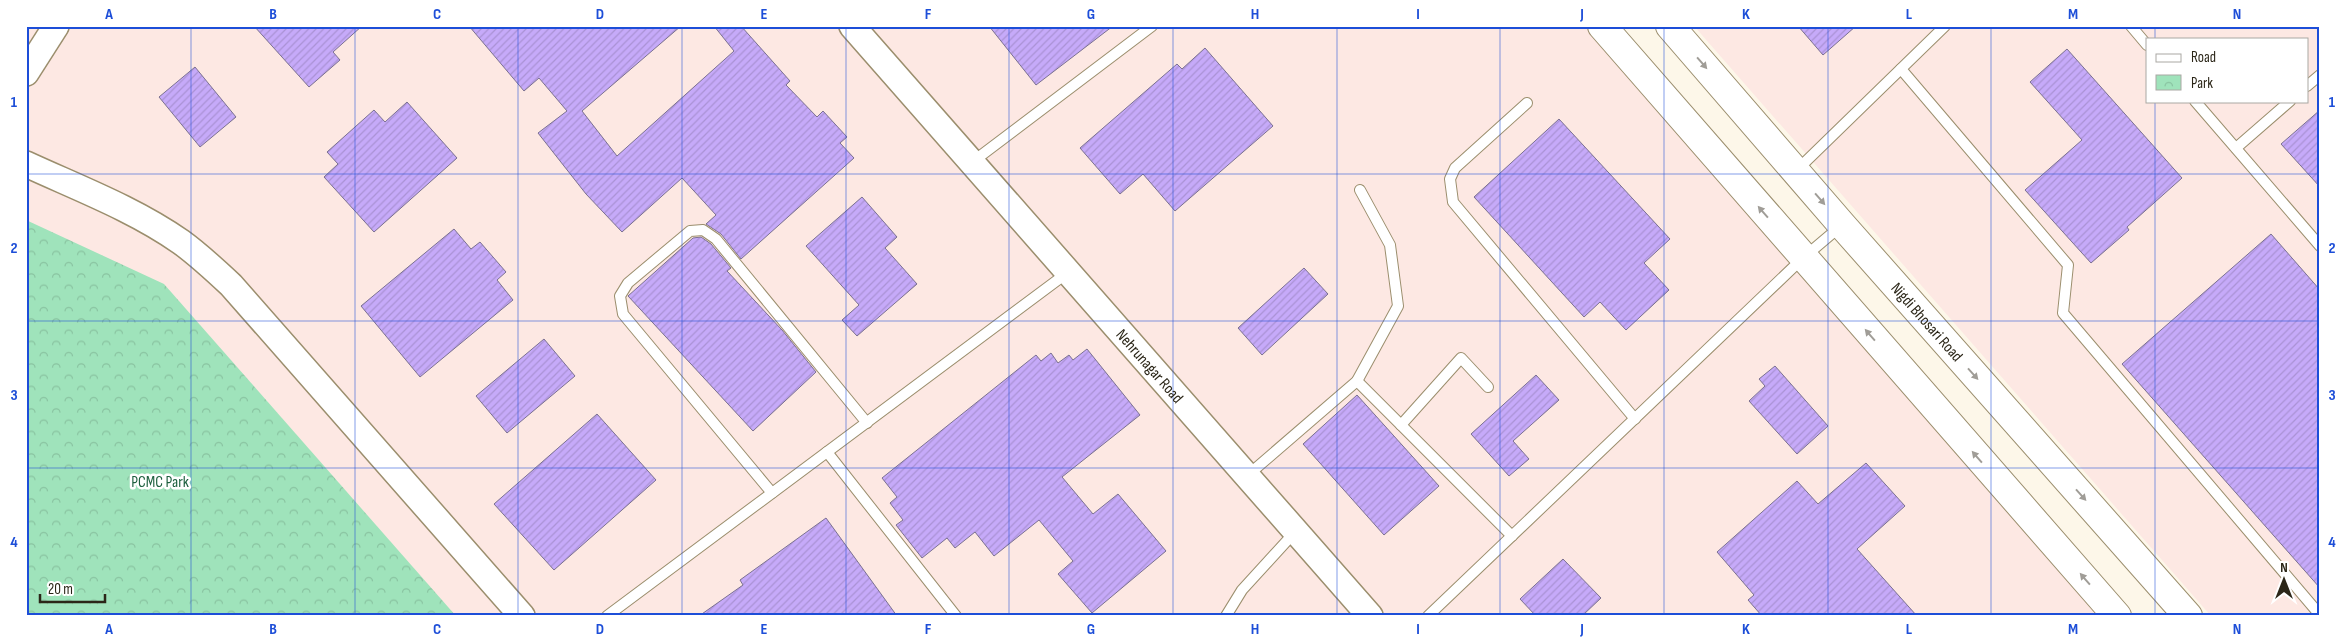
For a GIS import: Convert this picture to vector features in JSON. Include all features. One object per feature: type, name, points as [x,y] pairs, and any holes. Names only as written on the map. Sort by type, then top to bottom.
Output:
[{"type":"main road","points":[[1602,26],[2117,616]]},
{"type":"main road","name":"Nigdi Bhosari Road","points":[[1670,26],[1842,225],[2188,616]]},
{"type":"street","points":[[26,73],[56,26]]},
{"type":"street","name":"Nehrunagar Road","points":[[860,32],[1067,273],[1370,616]]},
{"type":"street","points":[[26,164],[148,222],[180,242],[208,263],[230,285],[522,616]]},
{"type":"lane","points":[[971,163],[1152,26]]},
{"type":"lane","points":[[1796,172],[1945,26]]},
{"type":"lane","points":[[2131,26],[2146,44]]},
{"type":"lane","points":[[1901,69],[2068,265],[2063,313],[2320,615]]},
{"type":"lane","points":[[2308,85],[2320,75]]},
{"type":"lane","points":[[2197,102],[2320,246]]},
{"type":"lane","points":[[2236,148],[2289,102]]},
{"type":"lane","points":[[1527,103],[1455,168],[1450,179],[1453,202],[1635,419]]},
{"type":"lane","points":[[1247,476],[1357,380],[1398,306],[1390,246],[1360,190]]},
{"type":"lane","points":[[1428,616],[1803,258],[1842,225]]},
{"type":"lane","points":[[772,493],[623,314],[620,296],[628,283],[690,231],[704,230],[716,239],[866,423]]},
{"type":"lane","points":[[607,616],[1067,273]]},
{"type":"lane","points":[[1401,425],[1461,358],[1488,387]]},
{"type":"lane","points":[[1357,380],[1512,536]]},
{"type":"lane","points":[[827,452],[956,616]]},
{"type":"lane","points":[[1226,616],[1242,590],[1296,531]]},
{"type":"shaded area","points":[[26,26],[1594,26],[2107,616],[26,616]]},
{"type":"shaded area","points":[[1694,26],[2320,26],[2320,616],[2211,616]]},
{"type":"green space","name":"PCMC Park","points":[[26,220],[164,284],[456,616],[26,616]]},
{"type":"building","points":[[254,26],[362,26],[333,52],[340,60],[309,87]]},
{"type":"building","points":[[469,26],[681,26],[582,111],[617,156],[734,51],[714,26],[741,26],[790,81],[786,85],[817,117],[823,111],[847,137],[840,143],[854,158],[741,259],[721,234],[706,224],[716,215],[682,178],[622,232],[586,194],[538,133],[567,111],[539,78],[524,91]]},
{"type":"building","points":[[989,26],[1113,26],[1036,85]]},
{"type":"building","points":[[1798,26],[1856,26],[1823,55]]},
{"type":"building","points":[[1205,48],[1273,126],[1175,211],[1143,174],[1120,194],[1080,148],[1177,64],[1182,69]]},
{"type":"building","points":[[2067,49],[2182,178],[2127,227],[2129,230],[2091,263],[2025,190],[2082,140],[2030,82]]},
{"type":"building","points":[[195,67],[236,117],[200,147],[159,97]]},
{"type":"building","points":[[407,102],[457,158],[374,232],[324,177],[338,164],[327,152],[374,110],[385,122]]},
{"type":"building","points":[[2320,110],[2320,187],[2281,144]]},
{"type":"building","points":[[1559,119],[1670,239],[1644,263],[1669,290],[1626,330],[1600,302],[1584,317],[1474,197]]},
{"type":"building","points":[[862,197],[897,237],[885,248],[917,284],[857,336],[842,320],[859,305],[806,246]]},
{"type":"building","points":[[454,229],[471,249],[480,242],[506,272],[497,280],[513,300],[420,377],[361,306]]},
{"type":"building","points":[[2271,234],[2320,290],[2320,588],[2122,364]]},
{"type":"building","points":[[701,237],[711,244],[731,268],[727,271],[782,330],[816,372],[753,431],[628,296],[693,238]]},
{"type":"building","points":[[1304,268],[1328,294],[1262,355],[1238,328]]},
{"type":"building","points":[[544,339],[575,376],[507,433],[476,396]]},
{"type":"building","points":[[1087,349],[1140,415],[1062,477],[1093,514],[1118,494],[1166,551],[1092,613],[1058,574],[1073,561],[1039,520],[994,556],[975,532],[955,548],[947,538],[922,558],[896,525],[903,520],[890,503],[897,497],[882,478],[1036,355],[1041,361],[1051,353],[1058,363],[1069,355],[1073,360]]},
{"type":"building","points":[[1775,366],[1828,426],[1797,454],[1749,401],[1765,386],[1759,379]]},
{"type":"building","points":[[1536,375],[1559,400],[1513,441],[1529,459],[1509,476],[1471,434]]},
{"type":"building","points":[[1357,395],[1439,486],[1384,535],[1303,444]]},
{"type":"building","points":[[597,414],[656,480],[554,570],[494,504]]},
{"type":"building","points":[[1866,463],[1905,506],[1857,549],[1917,616],[1762,616],[1748,600],[1754,595],[1717,552],[1797,481],[1818,504]]},
{"type":"building","points":[[826,518],[897,616],[699,616],[743,585],[740,580]]},
{"type":"building","points":[[1563,559],[1601,598],[1582,616],[1536,616],[1520,599]]}]
